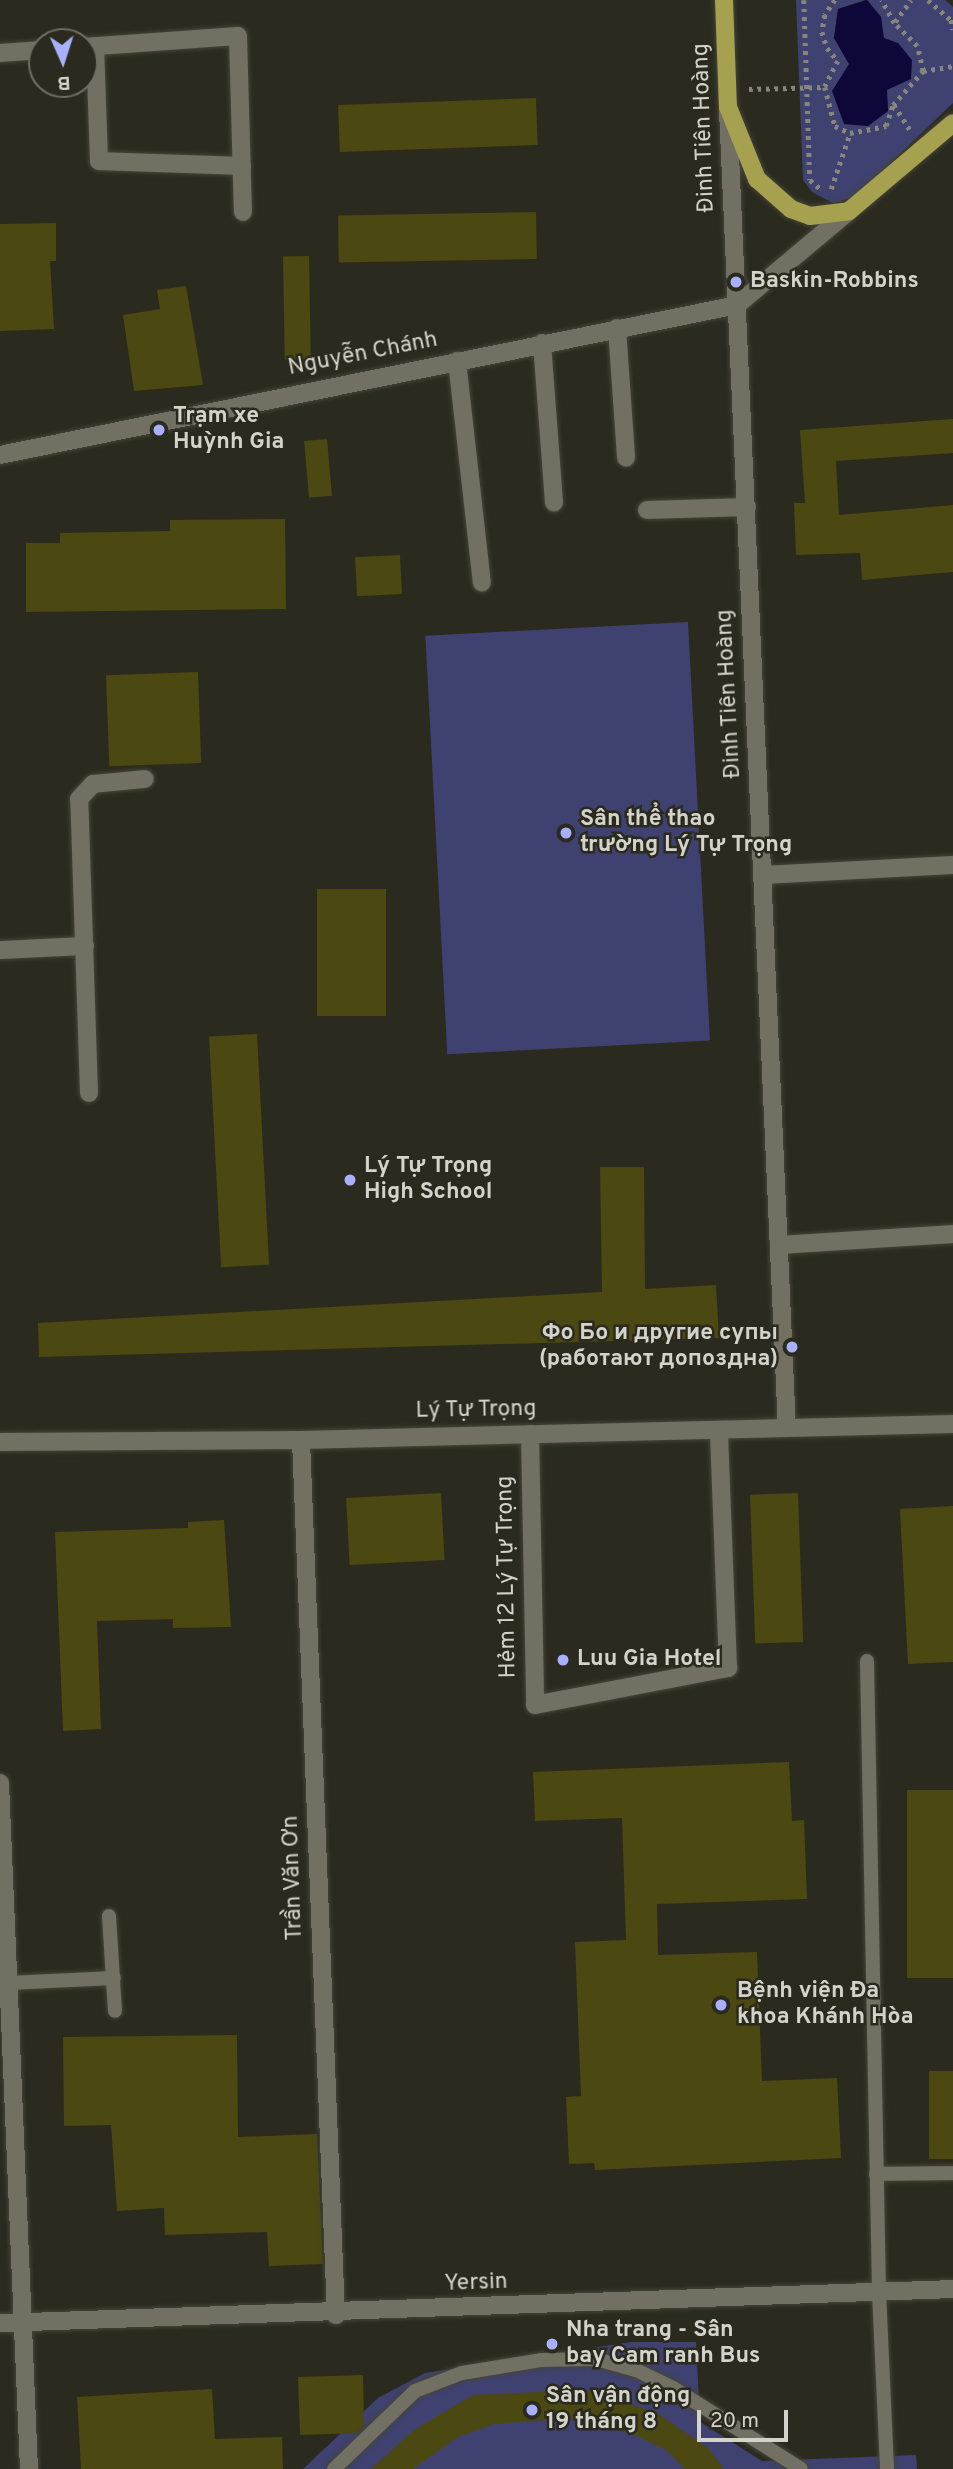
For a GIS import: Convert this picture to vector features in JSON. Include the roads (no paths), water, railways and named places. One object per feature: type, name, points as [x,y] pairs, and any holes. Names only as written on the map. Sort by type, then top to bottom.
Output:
[{"type":"main road","name":"Đinh Tiên Hoàng","points":[[724,0],[728,98]]},
{"type":"main road","points":[[728,98],[757,179],[791,209],[810,216],[849,211],[953,123]]},
{"type":"street","points":[[98,45],[238,36],[243,212]]},
{"type":"street","points":[[0,53],[28,51]]},
{"type":"street","points":[[94,98],[99,161],[242,166]]},
{"type":"street","name":"Đinh Tiên Hoàng","points":[[728,98],[787,1428]]},
{"type":"street","points":[[737,305],[849,211]]},
{"type":"street","name":"Nguyễn Chánh","points":[[0,456],[737,305]]},
{"type":"street","points":[[617,328],[626,458]]},
{"type":"street","points":[[542,343],[554,503]]},
{"type":"street","points":[[457,361],[482,583]]},
{"type":"street","points":[[647,510],[747,507]]},
{"type":"street","points":[[89,1093],[79,799],[93,785],[145,779]]},
{"type":"street","points":[[763,875],[953,865]]},
{"type":"street","points":[[0,950],[85,946]]},
{"type":"street","points":[[780,1245],[953,1234]]},
{"type":"street","name":"Lý Tự Trọng","points":[[0,1441],[301,1440],[953,1424]]},
{"type":"street","name":"Hẻm 12 Lý Tự Trọng","points":[[530,1434],[535,1705],[728,1668],[719,1431]]},
{"type":"street","name":"Trần Văn Ơn","points":[[301,1440],[336,2315]]},
{"type":"street","points":[[0,1783],[29,2469]]},
{"type":"street","name":"Yersin","points":[[0,2323],[336,2315],[953,2289]]},
{"type":"lane","points":[[867,1661],[878,2292],[887,2469]]},
{"type":"lane","points":[[110,1916],[116,2011]]},
{"type":"lane","points":[[8,1983],[114,1978]]},
{"type":"lane","points":[[876,2174],[953,2173]]},
{"type":"lane","points":[[334,2469],[415,2391],[462,2373],[541,2360],[596,2359],[636,2370],[673,2388],[801,2469]]},
{"type":"place","name":"Baskin-Robbins","points":[[736,282]]},
{"type":"place","name":"Trạm xe Huỳnh Gia","points":[[159,430]]},
{"type":"place","name":"Sân thể thao trường Lý Tự Trọng","points":[[566,833]]},
{"type":"place","name":"Lý Tự Trọng High School","points":[[350,1180]]},
{"type":"place","name":"Фо Бо и другие супы (работают допоздна)","points":[[792,1347]]},
{"type":"place","name":"Luu Gia Hotel","points":[[563,1660]]},
{"type":"place","name":"Bệnh viện Đa khoa Khánh Hòa","points":[[721,2005]]},
{"type":"place","name":"Nha trang - Sân bay Cam ranh Bus","points":[[552,2344]]},
{"type":"place","name":"Sân vận động 19 tháng 8","points":[[532,2410]]}]
